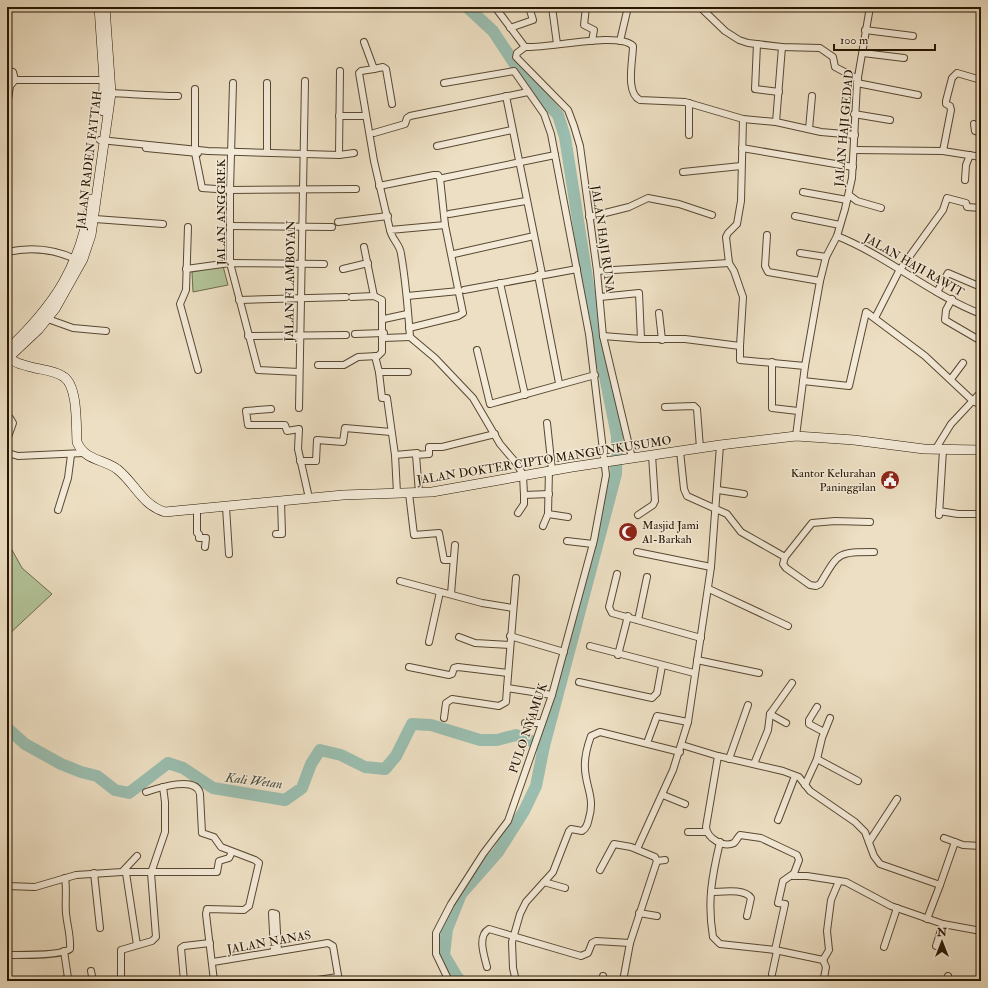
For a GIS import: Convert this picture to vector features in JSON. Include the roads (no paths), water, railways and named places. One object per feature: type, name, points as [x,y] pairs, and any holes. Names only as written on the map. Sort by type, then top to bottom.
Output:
[{"type":"main road","name":"JALAN RADEN FATTAH","points":[[7,356],[62,298],[78,261],[87,226],[110,93],[107,80],[99,7]]},
{"type":"main road","name":"JALAN RADEN FATTAH","points":[[78,261],[87,248],[95,219],[107,80],[105,7]]},
{"type":"main road","points":[[7,356],[19,365],[57,373],[69,382],[73,392],[77,442],[84,453]]},
{"type":"main road","name":"JALAN DOKTER CIPTO MANGUNKUSUMO","points":[[84,453],[112,466],[125,477],[146,502],[156,510],[174,513],[281,500],[445,490],[551,470],[609,461],[796,436],[846,439],[939,450],[981,450]]},
{"type":"street","points":[[495,7],[525,47],[592,42],[620,41],[630,43],[633,46],[632,90],[636,98],[644,101],[689,103],[743,119],[776,122],[809,129],[855,135]]},
{"type":"street","points":[[510,28],[533,20],[529,7]]},
{"type":"street","points":[[552,7],[557,44]]},
{"type":"street","points":[[586,7],[584,25],[594,30],[592,42]]},
{"type":"street","points":[[620,41],[628,7]]},
{"type":"street","points":[[700,7],[725,32],[739,40],[782,47],[820,48],[833,57],[835,67],[857,81],[918,95]]},
{"type":"street","name":"JALAN HAJI GEDAD","points":[[796,436],[798,411],[820,281],[826,257],[837,236],[848,197],[855,150],[854,114],[857,81],[870,7]]},
{"type":"street","points":[[865,30],[913,36]]},
{"type":"street","points":[[364,42],[374,69]]},
{"type":"street","points":[[757,44],[755,89],[779,92]]},
{"type":"street","name":"JALAN HAJI RUNA","points":[[525,47],[517,53],[516,57],[568,110],[580,146],[597,271],[603,336],[628,459]]},
{"type":"street","points":[[776,122],[782,47]]},
{"type":"street","points":[[863,52],[904,58]]},
{"type":"street","points":[[392,104],[386,69],[383,67],[361,71],[359,74],[379,186],[393,240],[399,245],[400,249],[407,296],[407,314],[410,337]]},
{"type":"street","points":[[7,71],[13,72],[15,80]]},
{"type":"street","points":[[339,155],[340,71]]},
{"type":"street","name":"PULO NYAMUK","points":[[444,83],[514,71],[547,120],[577,269],[609,461],[593,544],[552,695],[505,828],[483,854],[451,904],[436,933],[436,954],[449,981]]},
{"type":"street","points":[[943,151],[951,110],[946,101],[952,78],[958,73],[981,80]]},
{"type":"street","points":[[15,80],[107,80]]},
{"type":"street","points":[[7,107],[10,86],[15,80]]},
{"type":"street","name":"JALAN FLAMBOYAN","points":[[299,408],[305,81]]},
{"type":"street","name":"JALAN ANGGREK","points":[[233,83],[230,190],[230,263],[256,366],[261,371],[299,372]]},
{"type":"street","points":[[267,152],[268,83]]},
{"type":"street","points":[[195,89],[195,151],[202,188],[230,190],[356,189]]},
{"type":"street","points":[[374,133],[406,124],[407,118],[410,116],[528,92]]},
{"type":"street","points":[[110,93],[141,94],[148,96],[178,96]]},
{"type":"street","points":[[506,96],[534,236],[559,383]]},
{"type":"street","points":[[809,129],[812,96]]},
{"type":"street","points":[[689,103],[689,135]]},
{"type":"street","points":[[854,114],[890,120]]},
{"type":"street","points":[[340,116],[363,116]]},
{"type":"street","points":[[743,119],[741,201],[738,222],[726,235],[729,263],[734,271],[743,297],[740,346],[741,361],[772,362],[805,366]]},
{"type":"street","points":[[974,124],[975,131],[981,133]]},
{"type":"street","points":[[437,146],[512,130]]},
{"type":"street","points":[[102,142],[195,151],[339,155],[354,153]]},
{"type":"street","points":[[742,148],[853,167]]},
{"type":"street","points":[[855,150],[943,151],[981,157]]},
{"type":"street","points":[[443,178],[555,155]]},
{"type":"street","points":[[965,180],[966,165],[970,155]]},
{"type":"street","points":[[683,172],[741,166]]},
{"type":"street","points":[[379,186],[438,175],[442,189],[445,225],[461,290],[462,314],[409,328]]},
{"type":"street","points":[[803,192],[848,197],[881,208]]},
{"type":"street","points":[[589,217],[629,207],[648,198],[679,204],[712,215]]},
{"type":"street","points":[[875,318],[899,271],[943,210],[947,198],[966,203],[967,207],[981,208]]},
{"type":"street","points":[[449,214],[526,201]]},
{"type":"street","points":[[338,222],[388,216]]},
{"type":"street","points":[[795,216],[840,225]]},
{"type":"street","points":[[95,219],[163,224]]},
{"type":"street","points":[[390,230],[445,225]]},
{"type":"street","points":[[230,226],[302,228],[332,227]]},
{"type":"street","points":[[188,227],[186,290],[181,300],[181,308],[198,370]]},
{"type":"street","points":[[767,235],[765,262],[766,270],[768,272],[820,281]]},
{"type":"street","points":[[454,254],[534,236]]},
{"type":"street","name":"JALAN HAJI RAWIT","points":[[837,236],[868,250],[899,271],[981,314]]},
{"type":"street","points":[[364,247],[374,296]]},
{"type":"street","points":[[7,252],[18,249],[46,250],[66,254],[78,261]]},
{"type":"street","points":[[800,253],[826,257]]},
{"type":"street","points":[[186,269],[230,263],[324,264]]},
{"type":"street","points":[[343,269],[368,263]]},
{"type":"street","points":[[597,271],[729,263]]},
{"type":"street","points":[[407,296],[461,290],[577,269]]},
{"type":"street","points":[[937,292],[948,273],[981,287]]},
{"type":"street","points":[[500,283],[525,395]]},
{"type":"street","points":[[600,297],[639,293],[641,340]]},
{"type":"street","points":[[239,300],[301,300],[374,296],[382,300],[384,319],[382,352],[375,356],[358,357],[344,365],[318,364]]},
{"type":"street","points":[[952,299],[946,310],[945,320],[981,341]]},
{"type":"street","points":[[803,381],[849,386],[866,312],[925,356],[973,401],[981,405]]},
{"type":"street","points":[[659,313],[662,340]]},
{"type":"street","points":[[384,319],[407,314]]},
{"type":"street","points":[[44,318],[73,328],[106,331]]},
{"type":"street","points":[[355,334],[410,337],[435,358],[473,398],[523,475],[524,504],[518,513]]},
{"type":"street","points":[[248,336],[346,335]]},
{"type":"street","points":[[603,336],[641,340],[685,339],[740,346]]},
{"type":"street","points":[[477,350],[490,403],[525,395],[559,383],[595,375]]},
{"type":"street","points":[[375,356],[379,372],[382,398],[387,398],[395,455],[397,493]]},
{"type":"street","points":[[772,362],[772,408],[798,411]]},
{"type":"street","points":[[951,379],[963,362]]},
{"type":"street","points":[[379,372],[408,372]]},
{"type":"street","points":[[981,392],[951,424],[939,450],[939,513],[981,514]]},
{"type":"street","points":[[665,407],[694,406],[697,409],[700,448]]},
{"type":"street","points":[[271,409],[246,411],[248,425],[285,425],[287,431],[299,429],[298,449],[309,498]]},
{"type":"street","points":[[7,416],[13,423],[8,437],[8,453],[18,456],[71,455],[84,453]]},
{"type":"street","points":[[544,526],[548,514],[551,470],[548,424]]},
{"type":"street","points":[[300,461],[316,460],[317,440],[343,442],[345,428],[391,432]]},
{"type":"street","points":[[395,455],[417,453],[416,455],[429,454],[429,447],[442,447],[495,434]]},
{"type":"street","points":[[636,849],[662,795],[680,752],[688,722],[694,673],[699,661],[709,589],[717,509],[720,445]]},
{"type":"street","points":[[680,451],[686,494],[727,514],[741,532],[786,557]]},
{"type":"street","points":[[58,510],[68,478],[71,455]]},
{"type":"street","points":[[416,455],[419,492]]},
{"type":"street","points":[[638,515],[653,505],[655,501],[652,455]]},
{"type":"street","points":[[718,490],[744,494]]},
{"type":"street","points":[[409,493],[414,535],[439,533],[444,560],[453,560]]},
{"type":"street","points":[[524,495],[550,494]]},
{"type":"street","points":[[276,534],[282,534],[281,500]]},
{"type":"street","points":[[226,507],[230,554]]},
{"type":"street","points":[[197,511],[197,533],[200,534],[199,538],[206,538],[205,547]]},
{"type":"street","points":[[548,514],[568,517]]},
{"type":"street","points":[[870,522],[835,521],[812,523],[786,557],[783,564],[786,568],[810,585],[816,586],[820,584],[834,560],[840,555],[848,552],[874,552]]},
{"type":"street","points":[[567,541],[593,544]]},
{"type":"street","points":[[451,594],[455,545]]},
{"type":"street","points":[[637,552],[711,567]]},
{"type":"street","points":[[617,574],[609,609],[612,613],[628,616],[701,638]]},
{"type":"street","points":[[638,620],[647,577]]},
{"type":"street","points":[[444,718],[445,708],[450,700],[460,699],[503,705],[506,702],[510,636],[516,578]]},
{"type":"street","points":[[400,581],[482,603],[513,608]]},
{"type":"street","points":[[709,589],[788,626]]},
{"type":"street","points":[[429,642],[440,592]]},
{"type":"street","points":[[618,655],[628,616]]},
{"type":"street","points":[[510,636],[564,652]]},
{"type":"street","points":[[459,637],[475,643],[510,645]]},
{"type":"street","points":[[590,646],[618,655],[694,673]]},
{"type":"street","points":[[699,661],[759,673]]},
{"type":"street","points":[[409,667],[449,675],[452,674],[454,668],[458,666],[508,673]]},
{"type":"street","points":[[580,682],[652,698],[657,694],[662,666]]},
{"type":"street","points":[[754,764],[768,730],[770,714],[792,683]]},
{"type":"street","points":[[507,688],[552,695]]},
{"type":"street","points":[[729,759],[748,705]]},
{"type":"street","points":[[817,707],[809,720],[809,724],[824,732]]},
{"type":"street","points":[[770,714],[786,723]]},
{"type":"street","points":[[647,744],[657,716],[688,722]]},
{"type":"street","points":[[805,785],[817,759],[824,732],[830,718]]},
{"type":"street","points":[[525,723],[542,724]]},
{"type":"street","points":[[516,981],[512,950],[513,935],[522,908],[557,866],[568,831],[571,829],[582,831],[587,826],[592,802],[585,773],[585,764],[586,753],[591,736],[600,732],[680,752]]},
{"type":"street","points":[[682,745],[729,759],[754,764],[795,776],[803,780],[805,785],[814,795],[855,822],[865,832],[874,856],[885,867],[940,885]]},
{"type":"street","points":[[718,756],[706,832],[711,838],[720,842],[732,843],[742,835],[761,838],[797,855],[799,860],[793,874],[783,882],[778,902],[785,904],[772,974]]},
{"type":"street","points":[[817,759],[858,781]]},
{"type":"street","points":[[778,820],[795,776]]},
{"type":"street","points":[[146,792],[163,787],[189,784],[198,787],[200,794],[202,833],[214,837],[221,847],[255,860],[259,863],[249,906],[244,910],[207,909],[206,914],[213,962],[214,981]]},
{"type":"street","points":[[121,981],[121,950],[152,941],[156,937],[151,873],[165,832],[165,802],[163,787]]},
{"type":"street","points":[[662,795],[685,804]]},
{"type":"street","points":[[869,842],[897,799]]},
{"type":"street","points":[[688,832],[706,832]]},
{"type":"street","points":[[944,838],[955,842],[981,846]]},
{"type":"street","points":[[720,842],[713,872],[710,916],[714,937],[718,943],[776,951],[824,961]]},
{"type":"street","points":[[927,919],[955,842]]},
{"type":"street","points":[[600,870],[614,844],[636,849],[655,857],[657,861]]},
{"type":"street","points":[[7,886],[44,886],[65,878],[124,872],[217,872],[219,861],[230,858],[232,852]]},
{"type":"street","points":[[137,856],[124,872],[137,945]]},
{"type":"street","points":[[657,861],[665,860]]},
{"type":"street","points":[[623,981],[630,943],[657,861]]},
{"type":"street","points":[[94,874],[100,928]]},
{"type":"street","points":[[793,874],[796,877],[807,876],[846,882],[897,908],[927,919],[943,924],[981,931]]},
{"type":"street","points":[[7,955],[64,952],[70,949],[71,943],[69,924],[66,917],[67,892],[65,878]]},
{"type":"street","points":[[827,981],[824,978],[826,967],[824,961],[829,950],[827,931],[832,900],[839,881]]},
{"type":"street","points":[[544,882],[564,888]]},
{"type":"street","points":[[711,892],[742,892],[748,895],[751,898],[747,916]]},
{"type":"street","points":[[884,947],[897,908]]},
{"type":"street","points":[[639,913],[657,916]]},
{"type":"street","points":[[272,914],[276,914],[276,952],[272,914]]},
{"type":"street","points":[[936,946],[943,924]]},
{"type":"street","points":[[487,967],[482,944],[484,933],[487,929],[513,935],[581,956],[588,954],[592,943],[596,941],[630,943]]},
{"type":"street","points":[[184,981],[181,948],[184,946],[210,943]]},
{"type":"street","name":"JALAN NANAS","points":[[213,962],[328,943],[333,946],[338,979]]},
{"type":"street","points":[[60,981],[68,978],[64,952]]},
{"type":"street","points":[[91,971],[93,981]]},
{"type":"street","points":[[311,981],[338,979]]},
{"type":"waterway","points":[[461,981],[444,955],[447,929],[461,894],[498,852],[524,811],[536,786],[544,746],[616,474],[617,436],[593,317],[565,137],[558,115],[522,75],[493,31],[467,7]]},
{"type":"waterway","name":"Kali Wetan","points":[[7,728],[25,744],[61,764],[81,772],[97,776],[115,790],[129,793],[168,763],[183,768],[213,788],[285,800],[302,788],[311,764],[320,750],[341,755],[365,767],[385,769],[396,756],[412,724],[431,725],[480,740],[497,740],[516,735],[544,746]]},
{"type":"place","name":"Kantor Kelurahan Paninggilan","points":[[890,480]]},
{"type":"place","name":"Masjid Jami Al-Barkah","points":[[628,532]]}]
